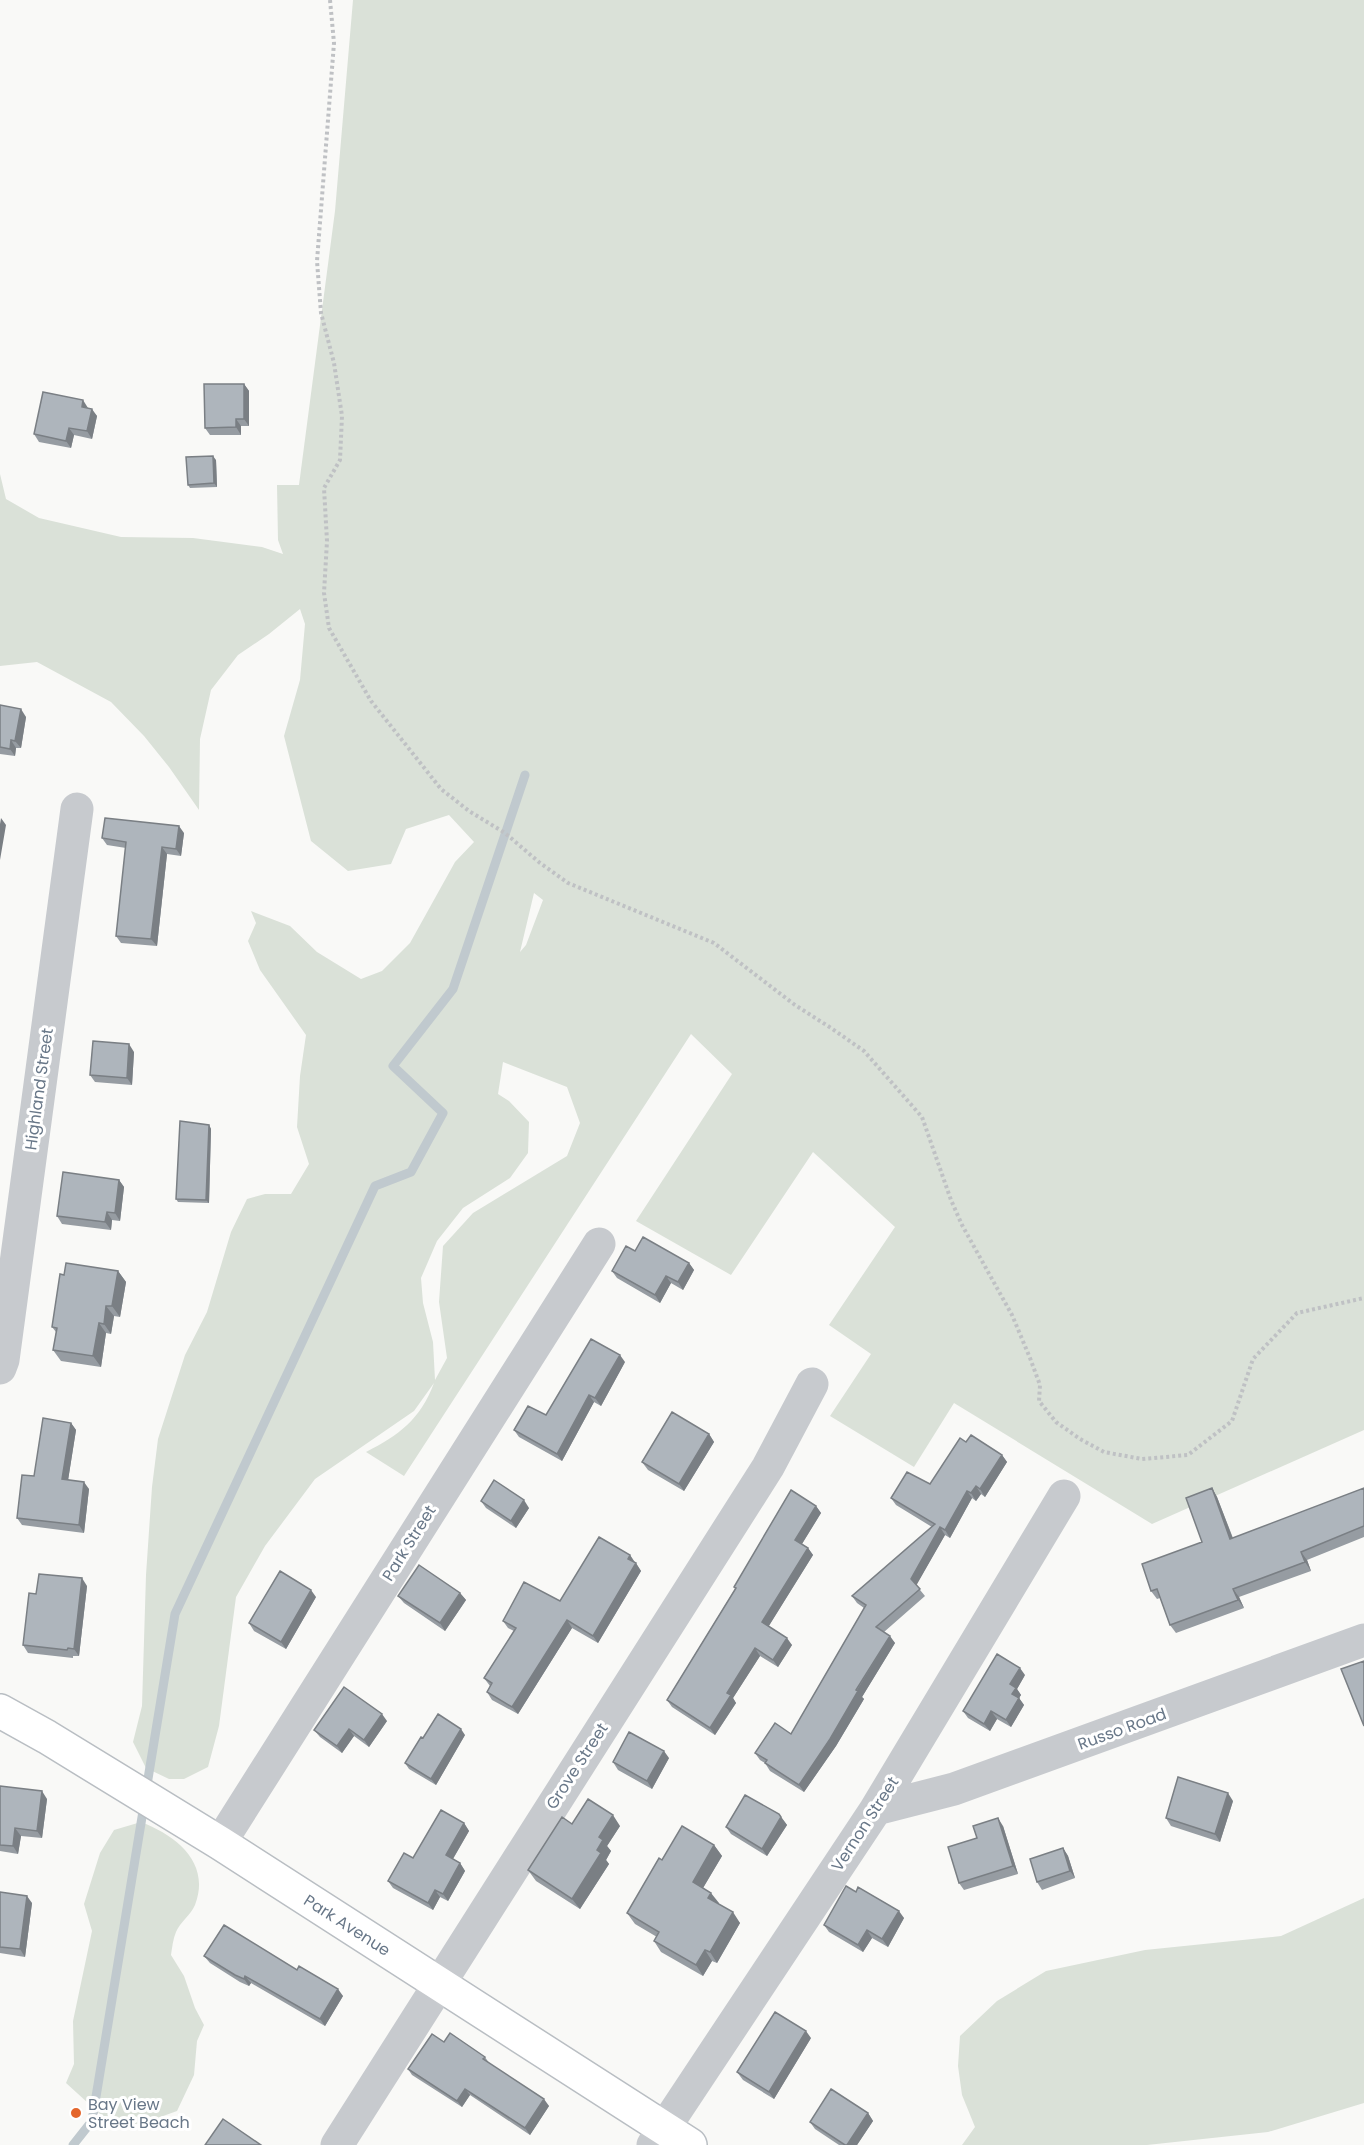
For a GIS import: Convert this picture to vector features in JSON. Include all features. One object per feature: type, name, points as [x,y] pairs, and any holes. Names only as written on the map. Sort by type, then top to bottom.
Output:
[{"type":"street","name":"Highland Street","points":[[0,1368],[77,809]]},
{"type":"street","name":"Park Street","points":[[220,1843],[599,1244]]},
{"type":"street","name":"Grove Street","points":[[337,2145],[768,1467],[812,1384]]},
{"type":"street","name":"Vernon Street","points":[[669,2139],[876,1809],[1064,1496]]},
{"type":"street","name":"Russo Road","points":[[876,1809],[954,1789],[1364,1640]]},
{"type":"street","name":"Park Avenue","points":[[0,1711],[47,1737],[220,1843],[439,1982],[669,2139]]},
{"type":"path","points":[[330,0],[334,44],[316,261],[321,313],[334,363],[342,416],[340,460],[324,488],[327,541],[324,592],[329,628],[371,701],[410,753],[441,789],[469,811],[505,833],[568,883],[714,943],[795,1005],[864,1052],[922,1117],[962,1225],[1012,1315],[1040,1385],[1039,1401],[1056,1422],[1080,1439],[1104,1452],[1142,1460],[1188,1455],[1232,1421],[1253,1359],[1298,1314],[1364,1298]]},
{"type":"shaded area","points":[[353,0],[1364,0],[1364,1430],[1152,1524],[954,1403],[914,1467],[830,1416],[871,1354],[829,1325],[895,1227],[813,1152],[731,1275],[636,1221],[732,1074],[691,1034],[404,1476],[366,1452],[389,1439],[415,1417],[434,1383],[414,1411],[315,1479],[265,1546],[236,1597],[219,1726],[208,1767],[184,1779],[169,1779],[146,1768],[133,1742],[142,1706],[146,1575],[158,1439],[185,1355],[207,1312],[231,1232],[247,1199],[265,1194],[291,1194],[309,1164],[297,1127],[300,1076],[306,1035],[260,970],[248,941],[256,923],[251,911],[290,926],[317,952],[361,979],[382,971],[410,943],[455,862],[474,842],[449,815],[406,829],[391,864],[348,871],[311,841],[284,736],[300,680],[305,624],[300,609],[238,655],[211,690],[200,739],[199,810],[144,736],[111,702],[37,662],[0,666],[0,474],[6,499],[39,518],[121,537],[193,538],[262,547],[283,554],[278,540],[277,485],[299,485],[335,211]],"holes":[[[534,893],[543,900],[526,945],[520,952]],[[503,1062],[567,1087],[580,1123],[567,1156],[473,1213],[443,1246],[439,1302],[447,1358],[435,1380],[433,1342],[423,1303],[421,1278],[437,1241],[463,1208],[510,1178],[528,1153],[529,1122],[509,1101],[498,1094]]]},
{"type":"shaded area","points":[[141,1822],[178,1843],[188,1853],[198,1876],[199,1890],[195,1905],[176,1932],[171,1955],[184,1976],[195,2008],[204,2025],[197,2041],[194,2075],[177,2111],[141,2124],[110,2123],[66,2083],[74,2064],[73,2021],[92,1931],[84,1904],[100,1853],[114,1830]]},
{"type":"shaded area","points":[[1364,1898],[1364,2103],[1268,2132],[1147,2145],[962,2145],[975,2127],[962,2095],[958,2066],[960,2036],[997,2001],[1046,1971],[1145,1950],[1281,1936]]},
{"type":"building","points":[[204,384],[244,384],[244,419],[236,419],[236,427],[205,428]]},
{"type":"building","points":[[43,392],[83,400],[82,407],[92,409],[87,431],[69,428],[66,441],[34,434]]},
{"type":"building","points":[[213,456],[214,483],[188,485],[186,457]]},
{"type":"building","points":[[0,705],[21,709],[15,741],[11,740],[10,749],[0,747]]},
{"type":"building","points":[[105,818],[179,826],[176,849],[162,847],[151,939],[116,936],[126,842],[102,838]]},
{"type":"building","points":[[93,1041],[129,1044],[127,1078],[90,1075]]},
{"type":"building","points":[[180,1121],[209,1125],[206,1200],[176,1199]]},
{"type":"building","points":[[63,1172],[119,1180],[115,1213],[107,1212],[105,1222],[57,1216]]},
{"type":"building","points":[[643,1237],[689,1263],[678,1282],[666,1276],[655,1295],[612,1271],[626,1246],[635,1251]]},
{"type":"building","points":[[66,1263],[118,1271],[112,1306],[106,1306],[104,1324],[99,1323],[93,1356],[53,1350],[57,1328],[52,1327],[60,1274],[64,1275]]},
{"type":"building","points":[[591,1339],[620,1355],[595,1398],[589,1395],[557,1454],[514,1430],[528,1406],[546,1415]]},
{"type":"building","points":[[672,1412],[709,1434],[679,1484],[642,1462]]},
{"type":"building","points":[[43,1418],[71,1423],[62,1479],[84,1482],[79,1525],[17,1518],[22,1475],[34,1476]]},
{"type":"building","points":[[971,1435],[1002,1455],[980,1489],[976,1486],[971,1493],[967,1491],[945,1530],[940,1527],[911,1579],[920,1589],[876,1627],[890,1636],[856,1690],[858,1691],[830,1739],[799,1785],[765,1763],[767,1760],[755,1753],[775,1723],[791,1734],[866,1605],[852,1596],[935,1524],[891,1498],[907,1472],[930,1484],[960,1438],[966,1442]]},
{"type":"building","points":[[494,1480],[524,1500],[511,1521],[481,1501]]},
{"type":"building","points":[[1212,1488],[1230,1539],[1364,1488],[1364,1526],[1301,1552],[1305,1562],[1233,1589],[1238,1600],[1170,1625],[1157,1589],[1151,1591],[1142,1564],[1202,1542],[1186,1498]]},
{"type":"building","points":[[791,1490],[816,1506],[795,1540],[808,1548],[762,1622],[787,1638],[773,1660],[755,1648],[727,1693],[731,1695],[710,1728],[667,1700],[736,1588],[734,1587]]},
{"type":"building","points":[[599,1537],[630,1555],[628,1559],[636,1563],[593,1636],[567,1620],[512,1707],[487,1692],[492,1683],[484,1678],[516,1628],[503,1621],[524,1582],[560,1601]]},
{"type":"building","points":[[419,1565],[460,1593],[440,1623],[398,1596]]},
{"type":"building","points":[[280,1571],[311,1590],[281,1642],[249,1623]]},
{"type":"building","points":[[39,1574],[82,1578],[74,1649],[23,1645],[29,1593],[36,1594]]},
{"type":"building","points":[[997,1654],[1020,1668],[1010,1684],[1016,1688],[1012,1694],[1019,1698],[1006,1720],[991,1711],[984,1724],[963,1711]]},
{"type":"building","points":[[1364,1661],[1364,1726],[1341,1669]]},
{"type":"building","points":[[344,1687],[382,1714],[364,1740],[349,1729],[337,1746],[314,1730]]},
{"type":"building","points":[[438,1714],[461,1729],[431,1779],[405,1763]]},
{"type":"building","points":[[629,1732],[664,1751],[647,1781],[613,1762]]},
{"type":"building","points":[[1178,1777],[1228,1793],[1215,1834],[1166,1818]]},
{"type":"building","points":[[0,1786],[42,1791],[37,1831],[15,1828],[13,1846],[0,1845]]},
{"type":"building","points":[[745,1795],[781,1817],[762,1849],[726,1827]]},
{"type":"building","points":[[588,1799],[613,1815],[599,1837],[603,1840],[597,1850],[601,1853],[572,1899],[528,1870],[562,1817],[572,1824]]},
{"type":"building","points":[[441,1810],[464,1823],[446,1855],[460,1863],[443,1894],[435,1890],[428,1903],[388,1881],[404,1853],[413,1858]]},
{"type":"building","points":[[998,1818],[1013,1866],[959,1883],[948,1847],[977,1838],[973,1826]]},
{"type":"building","points":[[682,1826],[714,1845],[693,1882],[711,1893],[708,1898],[733,1912],[710,1952],[705,1950],[696,1965],[654,1941],[659,1932],[627,1913],[659,1858],[662,1860]]},
{"type":"building","points":[[1063,1848],[1070,1871],[1037,1882],[1030,1859]]},
{"type":"building","points":[[846,1886],[856,1892],[858,1887],[899,1911],[882,1939],[867,1930],[858,1945],[824,1925]]},
{"type":"building","points":[[0,1892],[27,1896],[20,1949],[0,1947]]},
{"type":"building","points":[[224,1925],[297,1970],[299,1966],[338,1989],[320,2019],[245,1976],[244,1979],[235,1975],[204,1956]]},
{"type":"building","points":[[775,2012],[806,2031],[769,2092],[737,2072]]},
{"type":"building","points":[[450,2033],[485,2057],[483,2059],[544,2099],[525,2128],[465,2089],[457,2101],[408,2069],[432,2034],[444,2042]]},
{"type":"building","points":[[831,2089],[868,2113],[847,2145],[810,2122]]},
{"type":"building","points":[[223,2119],[261,2145],[205,2145]]},
{"type":"waterway","points":[[146,1791],[175,1614],[375,1186],[411,1172],[443,1113],[393,1066],[453,989],[525,775]]},
{"type":"waterway","points":[[73,2145],[92,2121],[144,1805]]},
{"type":"place","name":"Bay View Street Beach","points":[[76,2113]]}]
